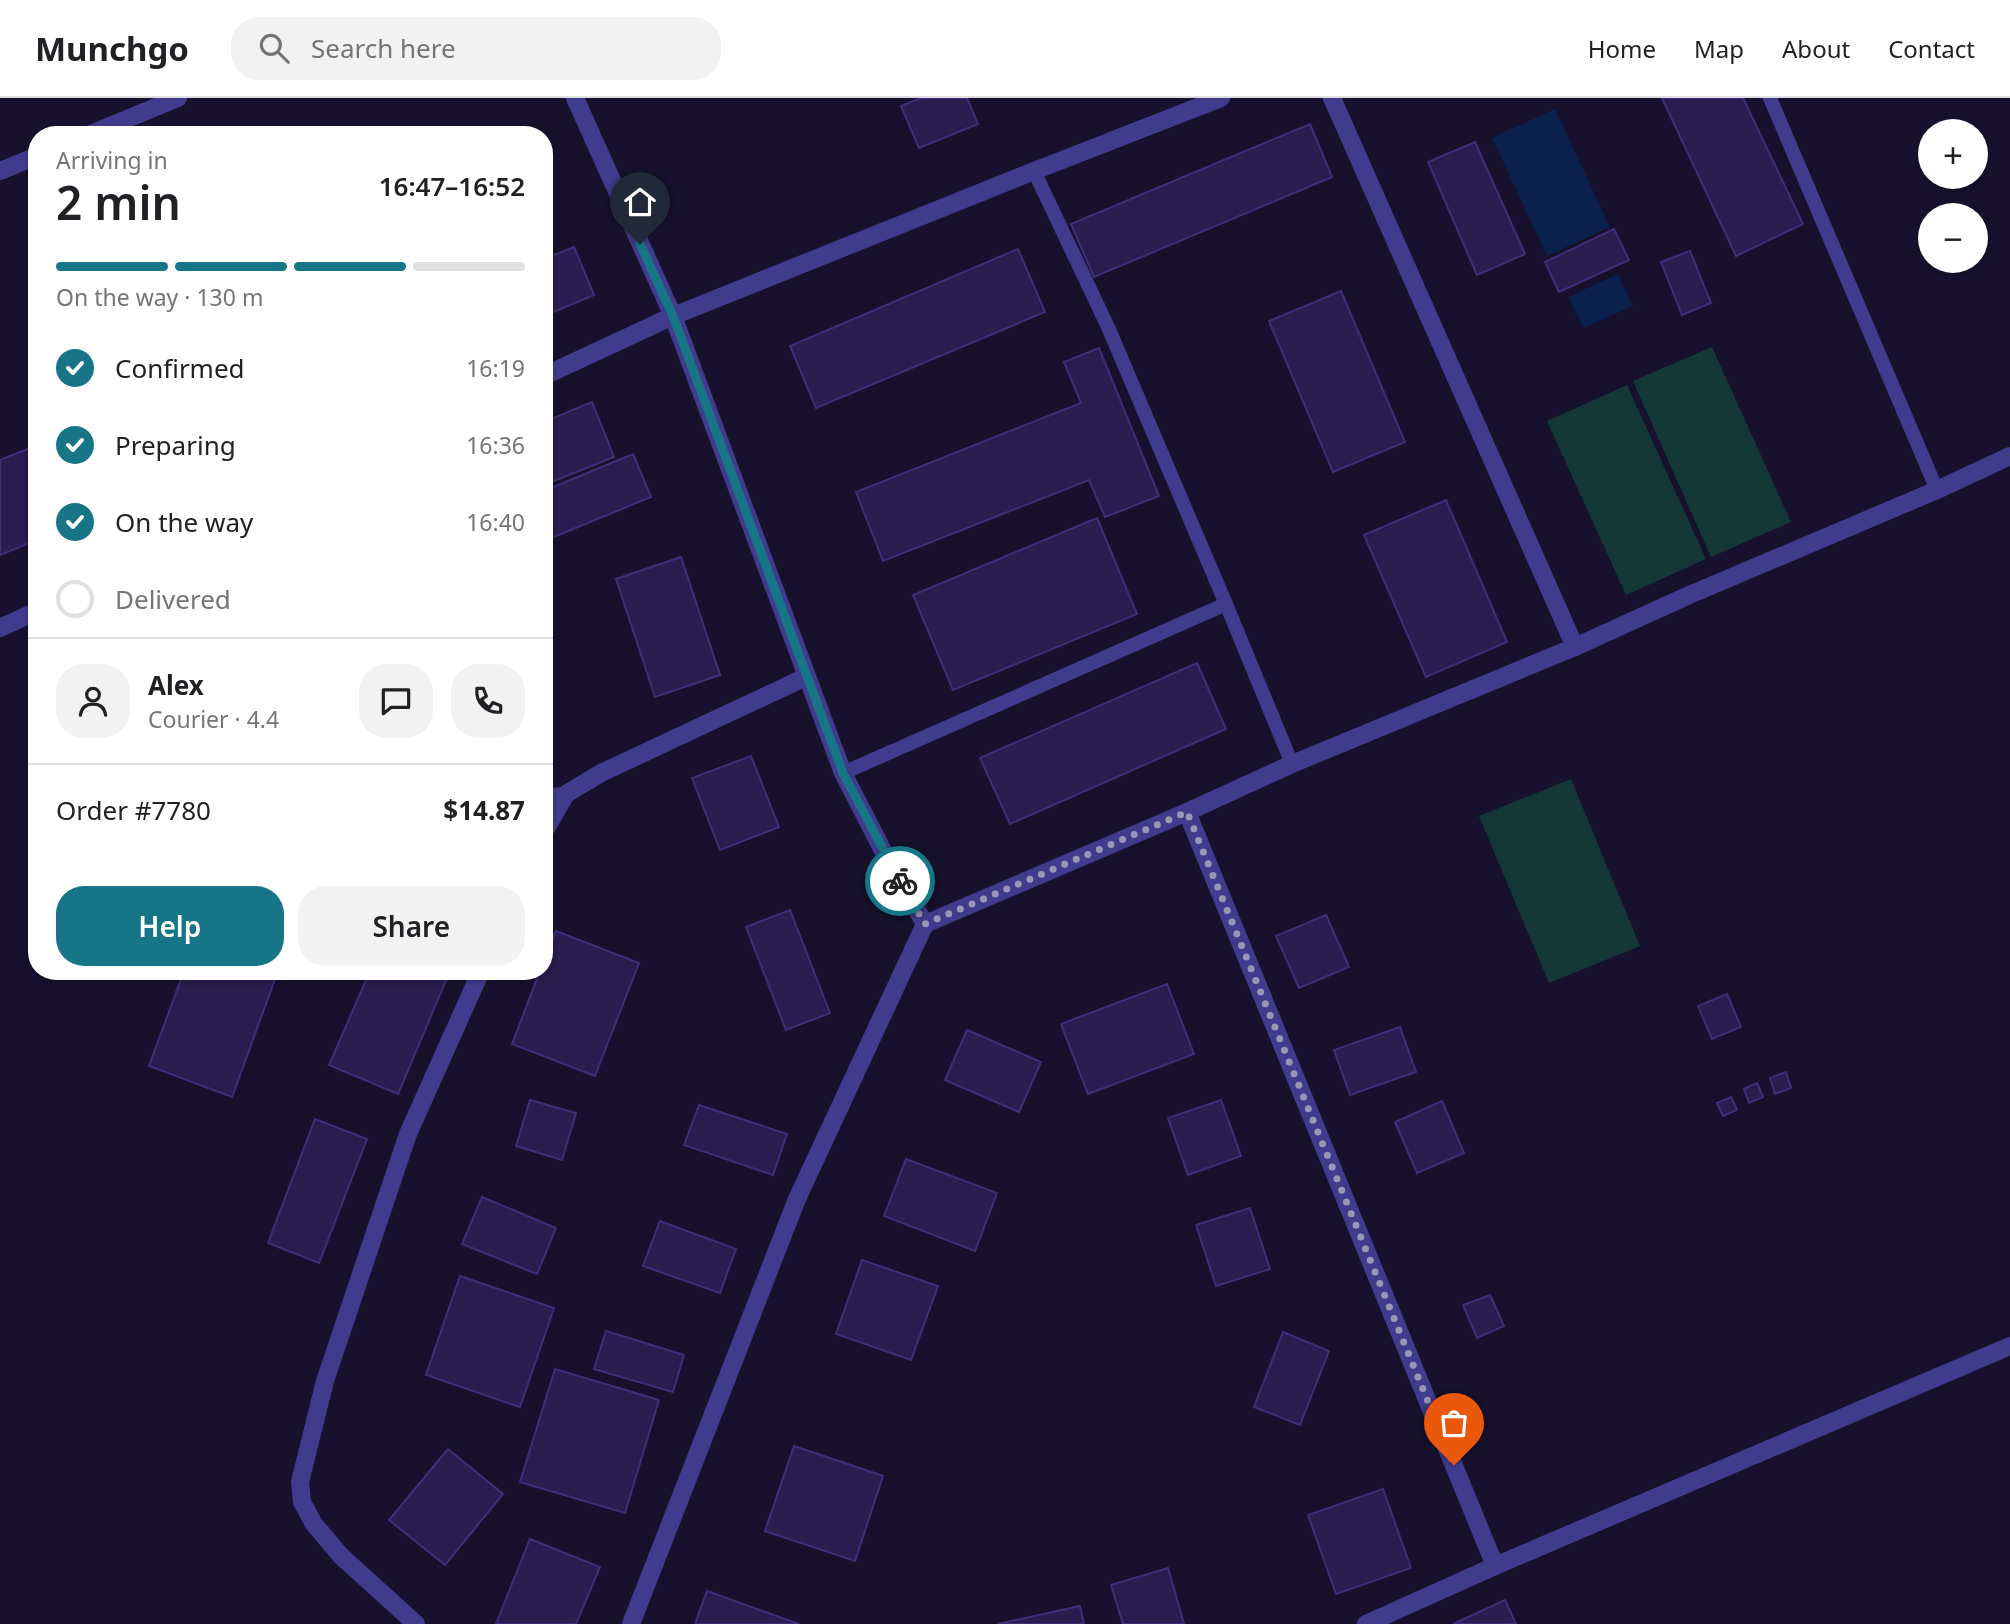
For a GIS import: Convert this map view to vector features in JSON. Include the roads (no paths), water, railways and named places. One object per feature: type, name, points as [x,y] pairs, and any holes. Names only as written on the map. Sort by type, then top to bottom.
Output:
[{"type":"street","points":[[110,126],[178,98]]},
{"type":"street","points":[[575,98],[673,316],[843,773],[925,924]]},
{"type":"street","points":[[553,372],[673,316],[1221,98]]},
{"type":"street","points":[[1332,98],[1574,647]]},
{"type":"street","points":[[0,171],[28,160]]},
{"type":"street","points":[[631,1624],[797,1199],[925,924],[1292,764],[1574,647],[2010,456]]},
{"type":"street","points":[[0,628],[28,615]]},
{"type":"street","points":[[553,816],[566,794],[601,773],[806,677]]},
{"type":"street","points":[[1187,812],[1495,1566]]},
{"type":"street","points":[[416,1624],[341,1556],[314,1524],[302,1502],[300,1482],[325,1381],[408,1134],[477,980]]},
{"type":"street","points":[[1366,1624],[1495,1566],[2010,1346]]},
{"type":"lane","points":[[1770,98],[1937,490]]},
{"type":"lane","points":[[1034,171],[1108,327],[1292,764]]},
{"type":"lane","points":[[843,773],[1226,604]]},
{"type":"lane","points":[[553,795],[566,794]]},
{"type":"water","points":[[1555,109],[1610,227],[1547,256],[1492,138]]},
{"type":"water","points":[[1618,274],[1633,306],[1583,328],[1568,297]]}]
